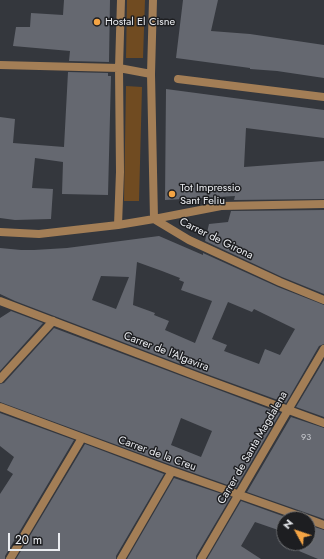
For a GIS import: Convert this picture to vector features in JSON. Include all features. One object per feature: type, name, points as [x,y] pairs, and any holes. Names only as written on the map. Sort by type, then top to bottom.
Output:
[{"type":"street","points":[[118,225],[120,172],[119,68],[121,0]]},
{"type":"street","points":[[153,0],[151,74],[154,219]]},
{"type":"street","points":[[0,65],[119,68],[151,74]]},
{"type":"street","points":[[178,79],[324,97]]},
{"type":"street","points":[[0,232],[39,234],[118,225],[221,206],[324,204]]},
{"type":"street","name":"Carrer de Girona","points":[[154,219],[189,240],[280,282],[324,300]]},
{"type":"street","name":"Carrer de l'Algavira","points":[[0,301],[324,423]]},
{"type":"street","points":[[0,380],[53,321]]},
{"type":"street","name":"Carrer de Santa Magdalena","points":[[201,559],[324,349]]},
{"type":"street","name":"Carrer de la Creu","points":[[0,408],[285,511]]},
{"type":"street","points":[[10,559],[82,438]]},
{"type":"street","points":[[121,559],[172,471]]},
{"type":"shaded area","points":[[127,0],[145,0],[143,58],[126,58]]},
{"type":"shaded area","points":[[126,86],[142,87],[139,201],[124,201]]},
{"type":"building","points":[[64,0],[110,0],[109,62],[69,61],[70,51],[13,46],[16,27],[30,27],[31,13],[63,15]]},
{"type":"building","points":[[183,0],[218,0],[211,31],[250,34],[324,45],[324,78],[176,58]]},
{"type":"building","points":[[68,72],[108,73],[108,76],[111,76],[108,195],[62,194],[63,162],[35,158],[32,188],[53,189],[51,219],[15,220],[0,218],[0,117],[15,119],[13,143],[64,147]]},
{"type":"building","points":[[166,89],[324,110],[324,138],[246,128],[244,167],[324,161],[324,199],[234,200],[235,196],[165,200]]},
{"type":"building","points":[[324,210],[324,294],[282,277],[205,241],[209,224],[228,222],[231,211]]},
{"type":"building","points":[[159,236],[203,255],[203,253],[278,287],[324,305],[324,344],[319,346],[286,403],[201,372],[0,294],[0,248],[34,250],[67,248]],"holes":[[[137,262],[180,278],[179,280],[184,282],[181,290],[212,301],[195,343],[165,330],[169,321],[154,315],[155,313],[133,305]],[[101,276],[129,277],[116,309],[92,300]],[[228,302],[252,312],[254,309],[295,329],[280,355],[265,349],[259,364],[224,351],[227,345],[212,339]]]},
{"type":"building","points":[[11,311],[43,323],[0,371],[0,318]]},
{"type":"building","points":[[54,328],[280,413],[236,488],[0,402],[0,384],[4,383]],"holes":[[[181,418],[212,431],[201,457],[171,445]]]},
{"type":"building","points":[[324,360],[324,417],[296,407]]},
{"type":"building","points":[[0,413],[74,440],[5,556],[5,559],[0,559],[0,494],[13,474],[7,470],[14,457],[0,446]]},
{"type":"building","points":[[291,417],[324,428],[324,519],[316,516],[316,511],[301,511],[247,492]]},
{"type":"building","points":[[85,444],[164,474],[116,556],[116,559],[16,559]]},
{"type":"building","points":[[174,478],[231,497],[196,556],[196,559],[127,559]]},
{"type":"building","points":[[241,501],[276,514],[276,529],[255,522],[241,546],[261,559],[207,559]]},
{"type":"building","points":[[316,528],[324,530],[324,559],[318,559],[299,551],[316,551]]},
{"type":"place","name":"Hostal El Cisne","points":[[97,22]]},
{"type":"place","name":"Tot Impressio Sant Feliu","points":[[172,194]]}]
